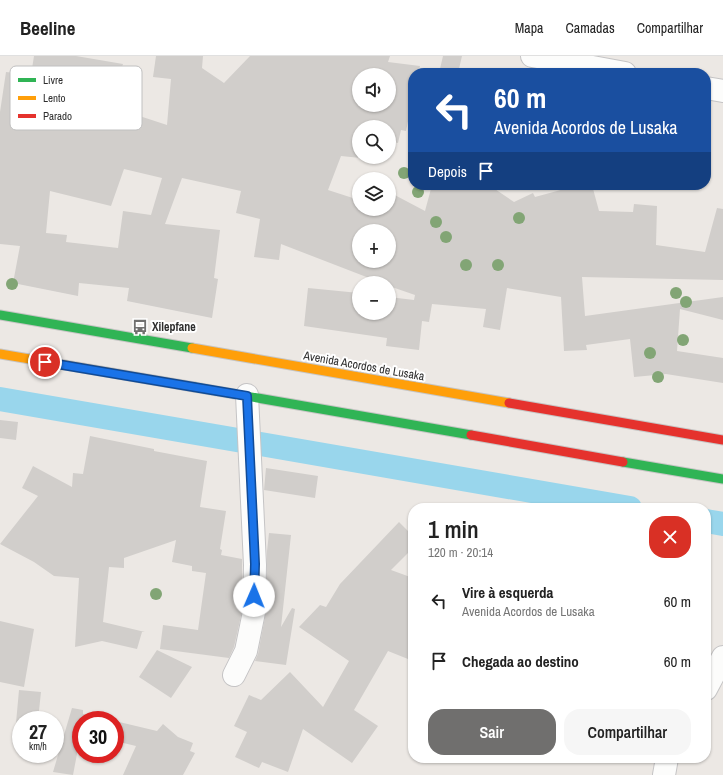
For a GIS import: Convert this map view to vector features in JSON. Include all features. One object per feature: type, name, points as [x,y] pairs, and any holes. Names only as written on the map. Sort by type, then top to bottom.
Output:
[{"type":"main road","name":"Avenida Acordos de Lusaka","points":[[0,315],[723,440]]},
{"type":"main road","points":[[0,354],[723,479]]},
{"type":"street","points":[[532,56],[598,68]]},
{"type":"street","points":[[711,89],[723,91]]},
{"type":"street","points":[[234,675],[246,650],[254,612],[255,564],[247,396]]},
{"type":"street","points":[[711,680],[723,657]]},
{"type":"street","points":[[664,775],[666,763]]},
{"type":"building","points":[[34,56],[76,56],[123,64],[122,66],[32,66]]},
{"type":"building","points":[[156,56],[203,56],[202,68],[224,83],[250,56],[390,56],[388,62],[420,66],[419,68],[408,68],[408,121],[406,131],[401,130],[398,143],[396,143],[396,120],[352,120],[352,157],[341,156],[328,190],[352,198],[352,216],[396,216],[396,196],[425,211],[431,190],[496,190],[514,202],[533,193],[535,197],[561,190],[593,190],[599,211],[633,212],[634,204],[657,206],[656,245],[705,252],[717,208],[723,209],[723,280],[582,277],[585,316],[723,297],[723,320],[680,309],[677,351],[723,358],[723,383],[666,374],[634,377],[630,339],[586,345],[587,350],[564,351],[561,297],[507,288],[500,330],[483,327],[486,309],[432,304],[429,322],[422,321],[419,350],[386,346],[387,338],[304,326],[308,288],[352,292],[352,320],[396,320],[396,298],[414,300],[415,295],[396,288],[396,276],[364,276],[281,244],[279,260],[254,257],[260,219],[236,213],[241,191],[182,178],[165,224],[220,230],[214,278],[218,279],[212,318],[127,301],[129,288],[79,283],[78,296],[13,283],[20,246],[0,244],[0,112],[6,72],[10,72],[10,130],[142,130],[142,117],[167,125],[171,79],[153,77]],"holes":[[[124,169],[162,178],[151,215],[123,211],[118,248],[66,242],[67,235],[46,233],[50,191],[111,206]]]},
{"type":"building","points":[[443,56],[462,56],[459,68],[440,68]]},
{"type":"building","points":[[0,420],[18,422],[16,440],[0,438]]},
{"type":"building","points":[[90,436],[154,449],[154,451],[207,461],[200,507],[226,511],[220,549],[222,550],[221,555],[242,559],[242,611],[234,647],[229,658],[160,649],[163,625],[198,630],[206,573],[192,571],[192,566],[172,562],[176,540],[124,558],[124,568],[109,567],[103,622],[145,632],[142,632],[137,649],[102,641],[75,647],[79,578],[54,576],[34,562],[0,544],[38,496],[22,488],[33,466],[72,487],[73,473],[83,474]]},
{"type":"building","points":[[266,468],[318,476],[315,498],[264,490]]},
{"type":"building","points":[[399,522],[408,531],[408,553],[391,570],[408,576],[408,659],[388,651],[354,710],[378,726],[352,763],[303,729],[288,772],[262,762],[259,768],[235,757],[247,732],[234,726],[249,695],[261,700],[290,672],[323,707],[349,661],[299,627],[320,605],[326,607],[340,584]]},
{"type":"building","points":[[269,533],[291,535],[281,627],[292,608],[295,609],[286,665],[255,661],[258,654],[266,612],[267,551]]},
{"type":"building","points":[[0,621],[34,629],[24,687],[0,682]]},
{"type":"building","points":[[157,650],[192,667],[171,698],[139,677]]},
{"type":"building","points":[[19,690],[41,692],[39,711],[17,711]]},
{"type":"building","points":[[72,708],[83,710],[72,711],[72,763],[75,763],[73,775],[53,772],[56,763],[64,763],[64,735]]},
{"type":"building","points":[[124,723],[157,731],[163,724],[178,737],[193,743],[190,751],[195,753],[183,775],[123,775],[136,746],[124,743]]},
{"type":"waterway","points":[[0,399],[601,503]]},
{"type":"waterway","points":[[711,522],[723,524]]},
{"type":"traffic: fast","points":[[0,315],[192,348]]},
{"type":"traffic: fast","points":[[194,387],[471,435]]},
{"type":"traffic: fast","points":[[623,462],[723,479]]},
{"type":"traffic: slow","points":[[192,348],[509,403]]},
{"type":"traffic: slow","points":[[0,354],[194,387]]},
{"type":"traffic: jam","points":[[509,403],[723,440]]},
{"type":"traffic: jam","points":[[471,435],[623,462]]},
{"type":"place","name":"Xilepfane","points":[[140,327]]},
{"type":"route","points":[[45,362],[247,396],[255,564],[254,596]]}]
